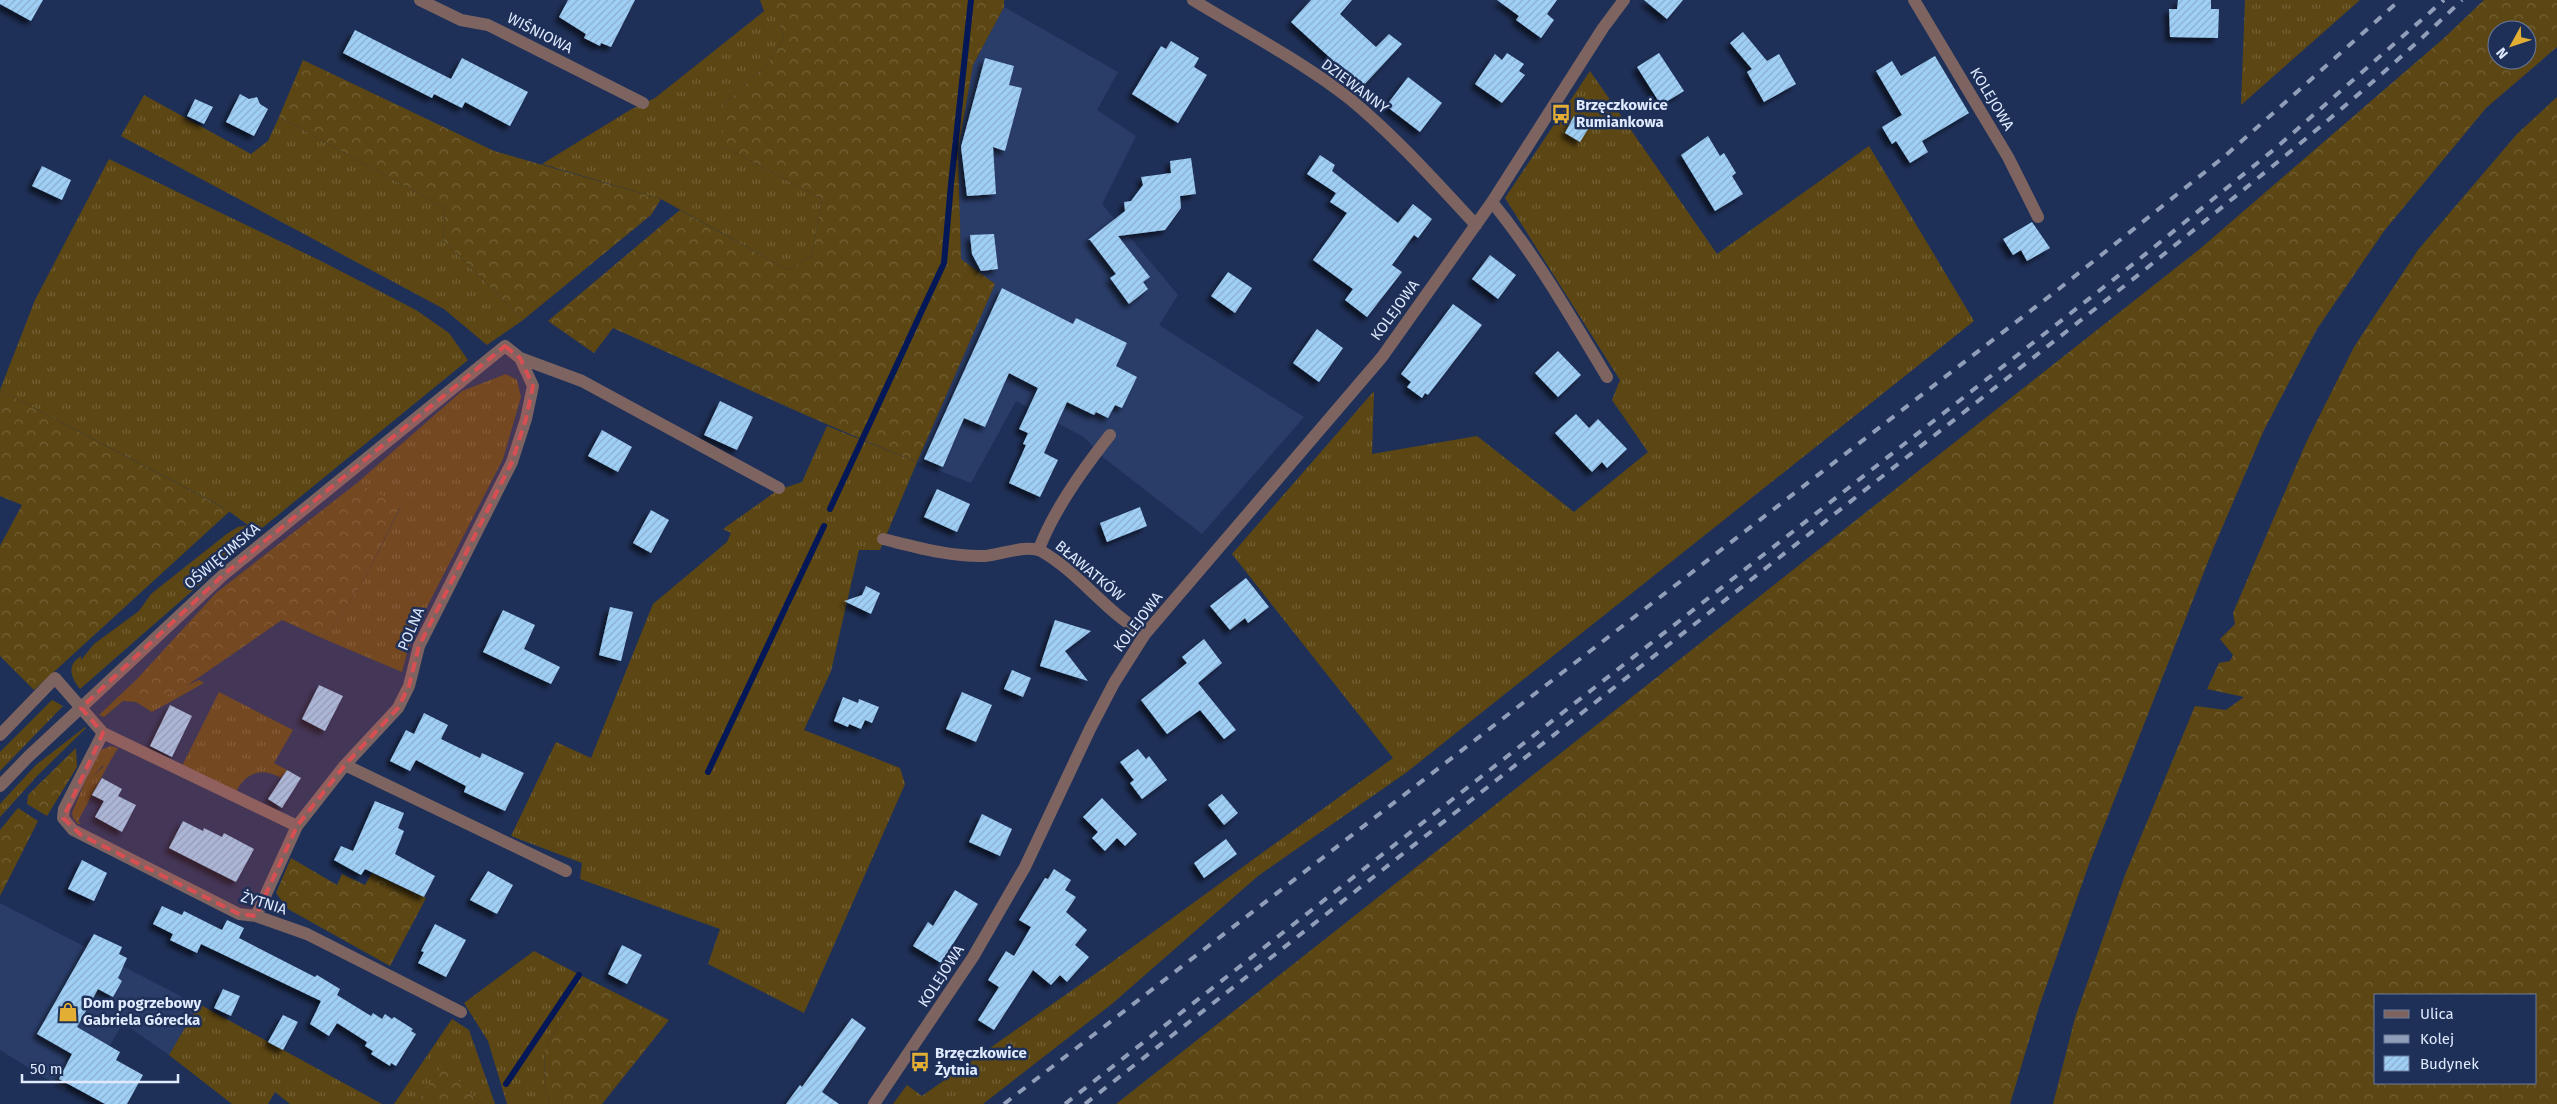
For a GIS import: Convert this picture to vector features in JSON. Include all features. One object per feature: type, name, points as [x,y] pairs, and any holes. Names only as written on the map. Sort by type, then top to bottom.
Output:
[{"type":"street","name":"WIŚNIOWA","points":[[420,0],[461,20],[488,25],[643,103]]},
{"type":"street","name":"DZIEWANNY","points":[[1192,0],[1296,63],[1348,98],[1398,141],[1476,225]]},
{"type":"street","name":"KOLEJOWA","points":[[874,1104],[973,957],[1025,867],[1114,683],[1145,634],[1382,356],[1492,202],[1603,28],[1624,0]]},
{"type":"street","name":"KOLEJOWA","points":[[1914,0],[2008,157],[2038,217]]},
{"type":"street","points":[[1492,202],[1562,302],[1607,377]]},
{"type":"street","name":"POLNA","points":[[505,346],[520,358],[582,382],[779,488]]},
{"type":"street","name":"OŚWIĘCIMSKA","points":[[0,786],[223,575],[505,346]]},
{"type":"street","name":"POLNA","points":[[256,916],[297,826],[344,765],[398,708],[409,686],[419,646],[512,462],[526,420],[533,386],[520,358]]},
{"type":"street","name":"BŁAWATKÓW","points":[[1039,549],[1046,530],[1094,455],[1110,435]]},
{"type":"street","name":"BŁAWATKÓW","points":[[883,539],[944,553],[977,555],[1039,549],[1086,585],[1127,624],[1145,634]]},
{"type":"street","points":[[0,736],[54,678],[103,733],[297,826]]},
{"type":"street","name":"ŻYTNIA","points":[[103,733],[66,804],[63,818],[81,835],[239,914],[256,916],[307,934],[461,1012]]},
{"type":"street","points":[[344,765],[566,871]]},
{"type":"highlighted area","points":[[505,346],[520,358],[533,386],[526,419],[512,462],[419,646],[409,686],[398,708],[345,765],[297,826],[256,916],[239,914],[81,835],[63,818],[103,733],[81,708],[223,575]]},
{"type":"shaded area","points":[[1004,7],[1118,72],[1097,110],[1136,136],[1102,204],[1178,295],[1159,325],[1304,417],[1202,534],[1104,458],[1084,437],[1016,401],[971,483],[917,462],[995,284],[961,259],[958,150],[973,65]]},
{"type":"shaded area","points":[[0,903],[198,1005],[169,1055],[123,1023],[89,1081],[74,1074],[65,1090],[0,1050]]},
{"type":"green space","points":[[760,0],[1004,0],[1004,7],[973,65],[958,150],[961,259],[995,284],[917,462],[802,413],[613,328],[594,353],[548,321],[680,210],[788,270],[812,256],[822,199],[723,146],[723,106],[767,64],[784,38],[773,5],[764,11]]},
{"type":"green space","points":[[2245,0],[2360,0],[2241,105]]},
{"type":"green space","points":[[2484,0],[2557,0],[2557,47],[2537,64],[2537,20],[2487,20],[2487,70],[2530,70],[2486,108],[2384,231],[2317,329],[2264,430],[2213,549],[2089,864],[2039,1007],[2010,1104],[1116,1104],[2201,248],[2443,39]]},
{"type":"green space","points":[[773,4],[784,38],[767,64],[723,106],[723,146],[822,199],[812,256],[788,270],[661,199],[542,164],[630,110],[655,98]]},
{"type":"green space","points":[[303,60],[494,151],[661,199],[651,215],[523,320],[443,240],[445,208],[279,117]]},
{"type":"green space","points":[[1590,71],[1717,254],[1869,146],[1974,321],[1407,772],[1258,876],[1113,1003],[983,1104],[893,1104],[907,1085],[922,1096],[1105,967],[1393,758],[1232,554],[1374,391],[1372,454],[1477,436],[1574,512],[1648,452],[1612,400],[1620,380],[1505,198]]},
{"type":"green space","points":[[144,95],[251,154],[268,141],[279,117],[445,208],[443,240],[523,320],[487,345],[444,309],[121,136]]},
{"type":"green space","points":[[2557,97],[2557,1104],[2053,1104],[2075,1018],[2125,875],[2195,706],[2226,710],[2244,697],[2207,689],[2219,663],[2230,661],[2233,655],[2220,639],[2235,624],[2233,613],[2306,443],[2354,347],[2418,250],[2517,134]]},
{"type":"green space","points":[[109,159],[321,261],[416,310],[449,333],[468,360],[256,533],[255,536],[80,689],[72,676],[73,664],[76,660],[81,656],[81,660],[94,644],[139,611],[151,594],[228,533],[238,527],[248,525],[223,507],[0,390],[35,300]]},
{"type":"green space","points":[[506,374],[517,380],[521,397],[503,459],[411,638],[402,672],[324,639],[364,580],[401,506],[357,483],[462,391]]},
{"type":"green space","points":[[0,390],[230,511],[34,690],[0,656],[0,546],[22,505],[0,496]]},
{"type":"green space","points":[[827,426],[917,462],[880,550],[859,550],[831,671],[804,730],[900,768],[905,784],[804,1013],[708,964],[720,929],[580,879],[582,863],[511,836],[556,742],[591,758],[653,604],[727,542],[731,533],[723,529],[778,490],[802,482]]},
{"type":"green space","points":[[357,483],[401,505],[364,580],[324,639],[282,620],[182,689],[150,702],[139,701],[131,691],[137,679],[216,593]]},
{"type":"green space","points":[[137,679],[131,691],[150,702],[199,680],[204,683],[152,712],[136,702],[123,701],[104,717],[99,715]]},
{"type":"green space","points":[[219,692],[293,730],[274,763],[287,770],[281,778],[268,773],[255,773],[244,780],[236,792],[182,766]]},
{"type":"green space","points":[[52,700],[63,706],[0,771],[0,752]]},
{"type":"green space","points":[[85,727],[0,817],[0,804],[36,765]]},
{"type":"green space","points":[[111,746],[118,748],[108,765],[102,766],[94,775],[86,779],[101,750]]},
{"type":"green space","points":[[76,748],[77,767],[47,816],[27,804],[28,795]]},
{"type":"green space","points":[[106,764],[108,765],[78,821],[81,824],[78,824],[73,818],[72,813],[86,779],[94,775]]},
{"type":"green space","points":[[18,808],[38,821],[0,896],[0,830]]},
{"type":"green space","points":[[291,858],[337,885],[342,874],[365,885],[372,873],[426,898],[390,966],[288,909],[276,893]]},
{"type":"green space","points":[[534,951],[584,977],[545,1048],[544,1085],[550,1104],[507,1104],[488,1041],[464,1003]]},
{"type":"green space","points":[[584,977],[669,1020],[602,1104],[550,1104],[544,1085],[545,1048]]},
{"type":"green space","points":[[199,1004],[382,1104],[290,1104],[275,1092],[268,1104],[232,1104],[169,1055]]},
{"type":"green space","points":[[452,1019],[469,1030],[495,1104],[481,1104],[443,1065],[416,1104],[394,1104]]},
{"type":"green space","points":[[443,1064],[481,1104],[416,1104]]},
{"type":"building","points":[[0,0],[43,0],[31,21],[0,4]]},
{"type":"building","points":[[568,0],[635,0],[611,47],[601,43],[600,46],[584,38],[586,34],[559,17]]},
{"type":"building","points":[[1311,0],[1352,0],[1340,14],[1376,47],[1389,34],[1402,44],[1362,87],[1291,22]]},
{"type":"building","points":[[1497,0],[1557,0],[1547,14],[1554,20],[1541,38],[1516,20],[1519,16]]},
{"type":"building","points":[[1644,0],[1683,0],[1667,19]]},
{"type":"building","points":[[2178,0],[2211,0],[2211,9],[2219,9],[2218,38],[2170,37],[2169,9],[2177,9]]},
{"type":"building","points":[[355,30],[451,79],[462,58],[528,92],[510,126],[465,102],[462,108],[434,94],[432,98],[343,53]]},
{"type":"building","points":[[1743,32],[1767,61],[1779,54],[1796,84],[1764,102],[1747,72],[1752,69],[1730,43]]},
{"type":"building","points":[[1171,41],[1199,58],[1194,67],[1207,75],[1178,123],[1132,94],[1161,46],[1166,49]]},
{"type":"building","points":[[1507,53],[1524,64],[1519,71],[1525,75],[1502,103],[1475,84],[1495,54],[1502,60]]},
{"type":"building","points":[[1659,53],[1684,91],[1661,105],[1637,67]]},
{"type":"building","points":[[1935,56],[1969,113],[1922,141],[1928,152],[1910,163],[1896,141],[1892,144],[1882,127],[1902,115],[1876,71],[1892,61],[1901,76]]},
{"type":"building","points":[[985,58],[1014,66],[1009,85],[1022,88],[1005,151],[993,147],[996,194],[967,196],[961,147]]},
{"type":"building","points":[[1408,77],[1442,103],[1420,132],[1386,106]]},
{"type":"building","points":[[240,94],[249,99],[257,97],[260,104],[268,109],[254,136],[226,122]]},
{"type":"building","points":[[195,99],[213,107],[204,124],[187,116]]},
{"type":"building","points":[[1574,116],[1590,126],[1580,142],[1565,133]]},
{"type":"building","points":[[1708,136],[1720,156],[1724,153],[1736,173],[1732,176],[1743,194],[1715,211],[1681,155]]},
{"type":"building","points":[[1320,155],[1335,165],[1332,171],[1398,223],[1413,204],[1432,219],[1418,238],[1414,235],[1392,265],[1402,272],[1367,317],[1345,300],[1353,289],[1313,260],[1347,213],[1330,202],[1336,193],[1307,174]]},
{"type":"building","points":[[1191,158],[1196,194],[1180,196],[1181,208],[1165,230],[1118,236],[1150,277],[1143,282],[1148,289],[1129,304],[1110,278],[1116,274],[1090,240],[1088,240],[1125,211],[1124,202],[1131,201],[1143,185],[1141,177],[1171,173],[1170,161]]},
{"type":"building","points":[[42,166],[71,180],[62,200],[32,186]]},
{"type":"building","points":[[2032,222],[2050,248],[2027,261],[2021,250],[2013,255],[2003,239]]},
{"type":"building","points":[[994,234],[998,269],[981,271],[972,254],[970,235]]},
{"type":"building","points":[[1490,255],[1516,275],[1498,299],[1472,279]]},
{"type":"building","points":[[1228,272],[1252,288],[1235,313],[1211,296]]},
{"type":"building","points":[[1002,288],[1073,324],[1076,318],[1127,343],[1116,366],[1137,377],[1122,408],[1115,405],[1108,418],[1096,412],[1094,415],[1067,402],[1044,453],[1058,460],[1040,497],[1009,483],[1026,445],[1023,444],[1028,433],[1019,429],[1038,388],[1009,373],[985,427],[964,418],[943,467],[924,459]]},
{"type":"building","points":[[1453,304],[1482,325],[1428,395],[1425,393],[1422,398],[1407,387],[1411,382],[1401,374]]},
{"type":"building","points":[[1317,329],[1343,348],[1319,382],[1293,363]]},
{"type":"building","points":[[1558,351],[1581,375],[1558,397],[1535,373]]},
{"type":"building","points":[[720,401],[753,417],[737,450],[704,435]]},
{"type":"building","points":[[1576,414],[1589,428],[1598,419],[1627,449],[1607,468],[1602,462],[1592,472],[1555,433]]},
{"type":"building","points":[[602,430],[632,447],[618,472],[588,456]]},
{"type":"building","points":[[937,489],[970,504],[957,532],[924,517]]},
{"type":"building","points":[[1140,507],[1147,526],[1107,542],[1100,523]]},
{"type":"building","points":[[651,510],[669,520],[651,553],[633,543]]},
{"type":"building","points":[[1246,578],[1269,607],[1248,623],[1245,618],[1230,630],[1210,606]]},
{"type":"building","points":[[866,586],[880,593],[871,614],[844,601],[862,595]]},
{"type":"building","points":[[610,607],[633,612],[621,661],[599,655]]},
{"type":"building","points":[[503,610],[535,625],[524,649],[560,667],[551,684],[483,652]]},
{"type":"building","points":[[1055,620],[1091,631],[1065,651],[1088,681],[1040,666]]},
{"type":"building","points":[[1204,639],[1222,663],[1198,683],[1236,730],[1224,739],[1200,710],[1167,734],[1141,700],[1187,663],[1182,657]]},
{"type":"building","points":[[1012,670],[1031,678],[1023,697],[1004,689]]},
{"type":"building","points":[[319,685],[343,696],[325,731],[302,719]]},
{"type":"building","points":[[962,692],[992,705],[976,742],[946,729]]},
{"type":"building","points":[[843,697],[858,703],[859,699],[879,707],[872,723],[865,720],[861,729],[849,724],[848,727],[834,721]]},
{"type":"building","points":[[170,705],[192,716],[172,757],[150,746]]},
{"type":"building","points":[[424,713],[448,725],[441,739],[480,758],[482,753],[524,773],[505,811],[464,792],[466,786],[416,760],[410,771],[390,761],[406,730],[414,734]]},
{"type":"building","points":[[1138,749],[1146,759],[1149,756],[1167,780],[1142,799],[1130,783],[1134,780],[1120,762]]},
{"type":"building","points":[[287,770],[301,778],[282,808],[268,799]]},
{"type":"building","points":[[102,778],[122,789],[118,796],[136,805],[122,832],[95,817],[104,801],[92,795]]},
{"type":"building","points":[[1222,794],[1238,813],[1224,825],[1208,805]]},
{"type":"building","points":[[1102,798],[1137,834],[1125,846],[1117,838],[1105,851],[1092,838],[1098,832],[1083,817]]},
{"type":"building","points":[[375,801],[404,813],[398,828],[404,831],[395,854],[435,876],[424,897],[365,869],[361,875],[334,860],[341,846],[353,851]]},
{"type":"building","points":[[982,814],[1012,829],[1000,856],[969,842]]},
{"type":"building","points":[[183,821],[203,831],[204,828],[222,837],[224,833],[254,849],[236,882],[169,848]]},
{"type":"building","points":[[1226,839],[1237,854],[1204,878],[1194,863]]},
{"type":"building","points":[[82,860],[107,873],[94,901],[68,889]]},
{"type":"building","points":[[1054,869],[1071,880],[1065,890],[1076,897],[1066,912],[1087,930],[1075,945],[1089,957],[1067,982],[1060,975],[1051,985],[1033,970],[994,1030],[978,1020],[999,987],[988,980],[1006,951],[1014,956],[1031,927],[1019,920],[1045,878],[1048,879]]},
{"type":"building","points":[[488,871],[513,885],[497,914],[470,900]]},
{"type":"building","points":[[955,890],[978,904],[941,963],[913,946],[928,922],[933,926]]},
{"type":"building","points":[[162,906],[182,915],[184,911],[222,930],[227,920],[244,928],[239,938],[315,977],[317,975],[340,989],[337,995],[371,1016],[373,1013],[382,1019],[385,1014],[392,1019],[394,1017],[413,1029],[411,1031],[416,1034],[396,1066],[391,1063],[390,1066],[371,1054],[373,1051],[365,1046],[367,1042],[337,1023],[329,1036],[310,1024],[321,1001],[201,944],[197,953],[170,940],[173,934],[153,924]]},
{"type":"building","points":[[435,924],[466,940],[446,977],[418,963],[424,952],[421,951]]},
{"type":"building","points":[[94,934],[122,947],[119,954],[127,958],[118,978],[122,981],[113,997],[98,989],[77,1027],[120,1052],[116,1060],[143,1075],[127,1104],[105,1104],[59,1079],[72,1054],[37,1034]]},
{"type":"building","points":[[622,945],[642,955],[627,984],[608,974]]},
{"type":"building","points":[[223,989],[240,996],[231,1016],[214,1008]]},
{"type":"building","points":[[283,1015],[298,1022],[283,1050],[268,1042]]},
{"type":"building","points":[[852,1018],[866,1028],[822,1092],[839,1104],[786,1104],[800,1085],[802,1087]]},
{"type":"waterway","points":[[830,509],[944,263],[971,0]]},
{"type":"waterway","points":[[708,772],[824,526]]},
{"type":"waterway","points":[[506,1084],[579,975]]},
{"type":"railway","points":[[1004,1104],[2060,288],[2225,156],[2400,0]]},
{"type":"railway","points":[[1065,1104],[2137,261],[2277,147],[2444,0]]},
{"type":"railway","points":[[1085,1104],[2142,272],[2345,105],[2462,0]]},
{"type":"place","name":"Brzęczkowice Rumiankowa","points":[[1561,114]]},
{"type":"place","name":"Dom pogrzebowy Gabriela Górecka","points":[[68,1012]]},
{"type":"place","name":"Brzęczkowice Żytnia","points":[[920,1062]]}]
